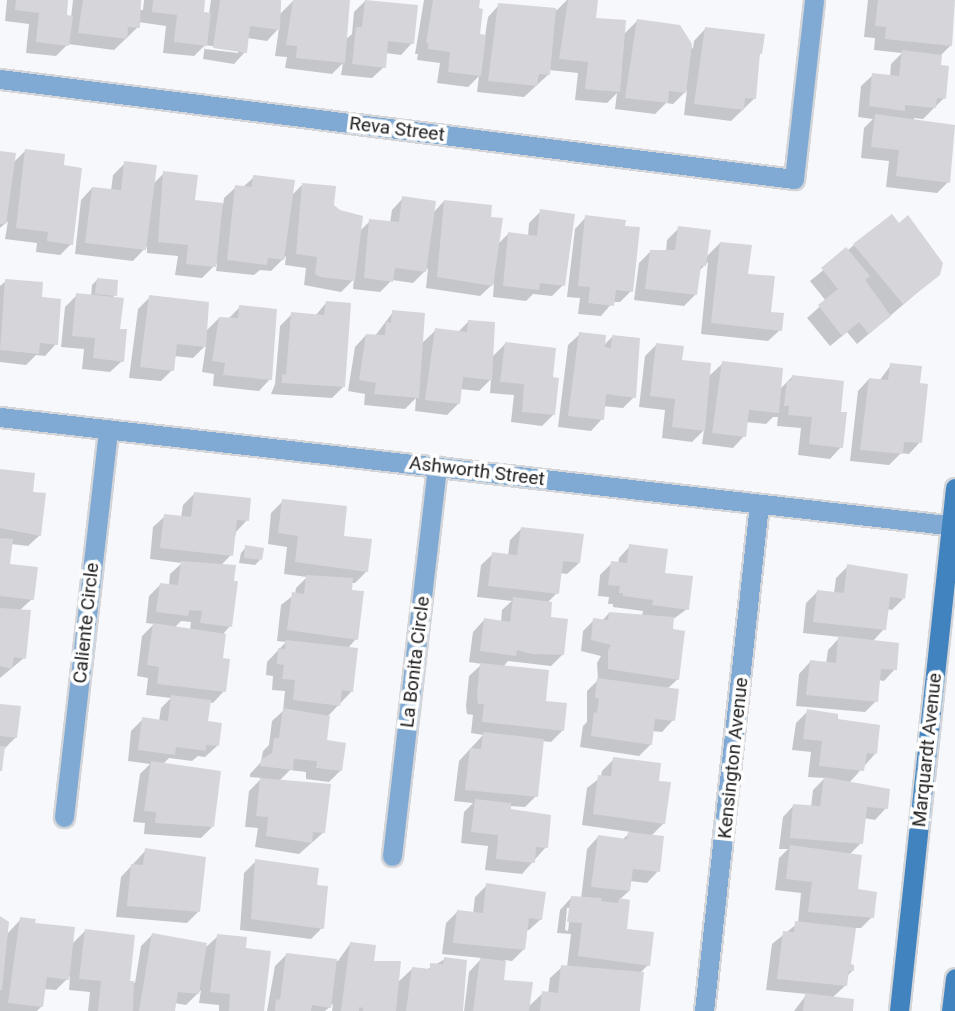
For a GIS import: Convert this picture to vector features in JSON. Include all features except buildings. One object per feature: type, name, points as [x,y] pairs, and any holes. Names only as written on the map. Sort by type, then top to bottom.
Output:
[{"type":"main road","name":"Marquardt Avenue","points":[[899,1011],[955,488]]},
{"type":"main road","points":[[951,1011],[955,978]]},
{"type":"street","name":"Reva Street","points":[[0,79],[794,179],[814,0]]},
{"type":"street","name":"Ashworth Street","points":[[0,417],[953,526]]},
{"type":"street","name":"Caliente Circle","points":[[64,817],[108,429]]},
{"type":"street","name":"La Bonita Circle","points":[[392,856],[437,467]]},
{"type":"street","name":"Kensington Avenue","points":[[704,1011],[759,504]]}]
